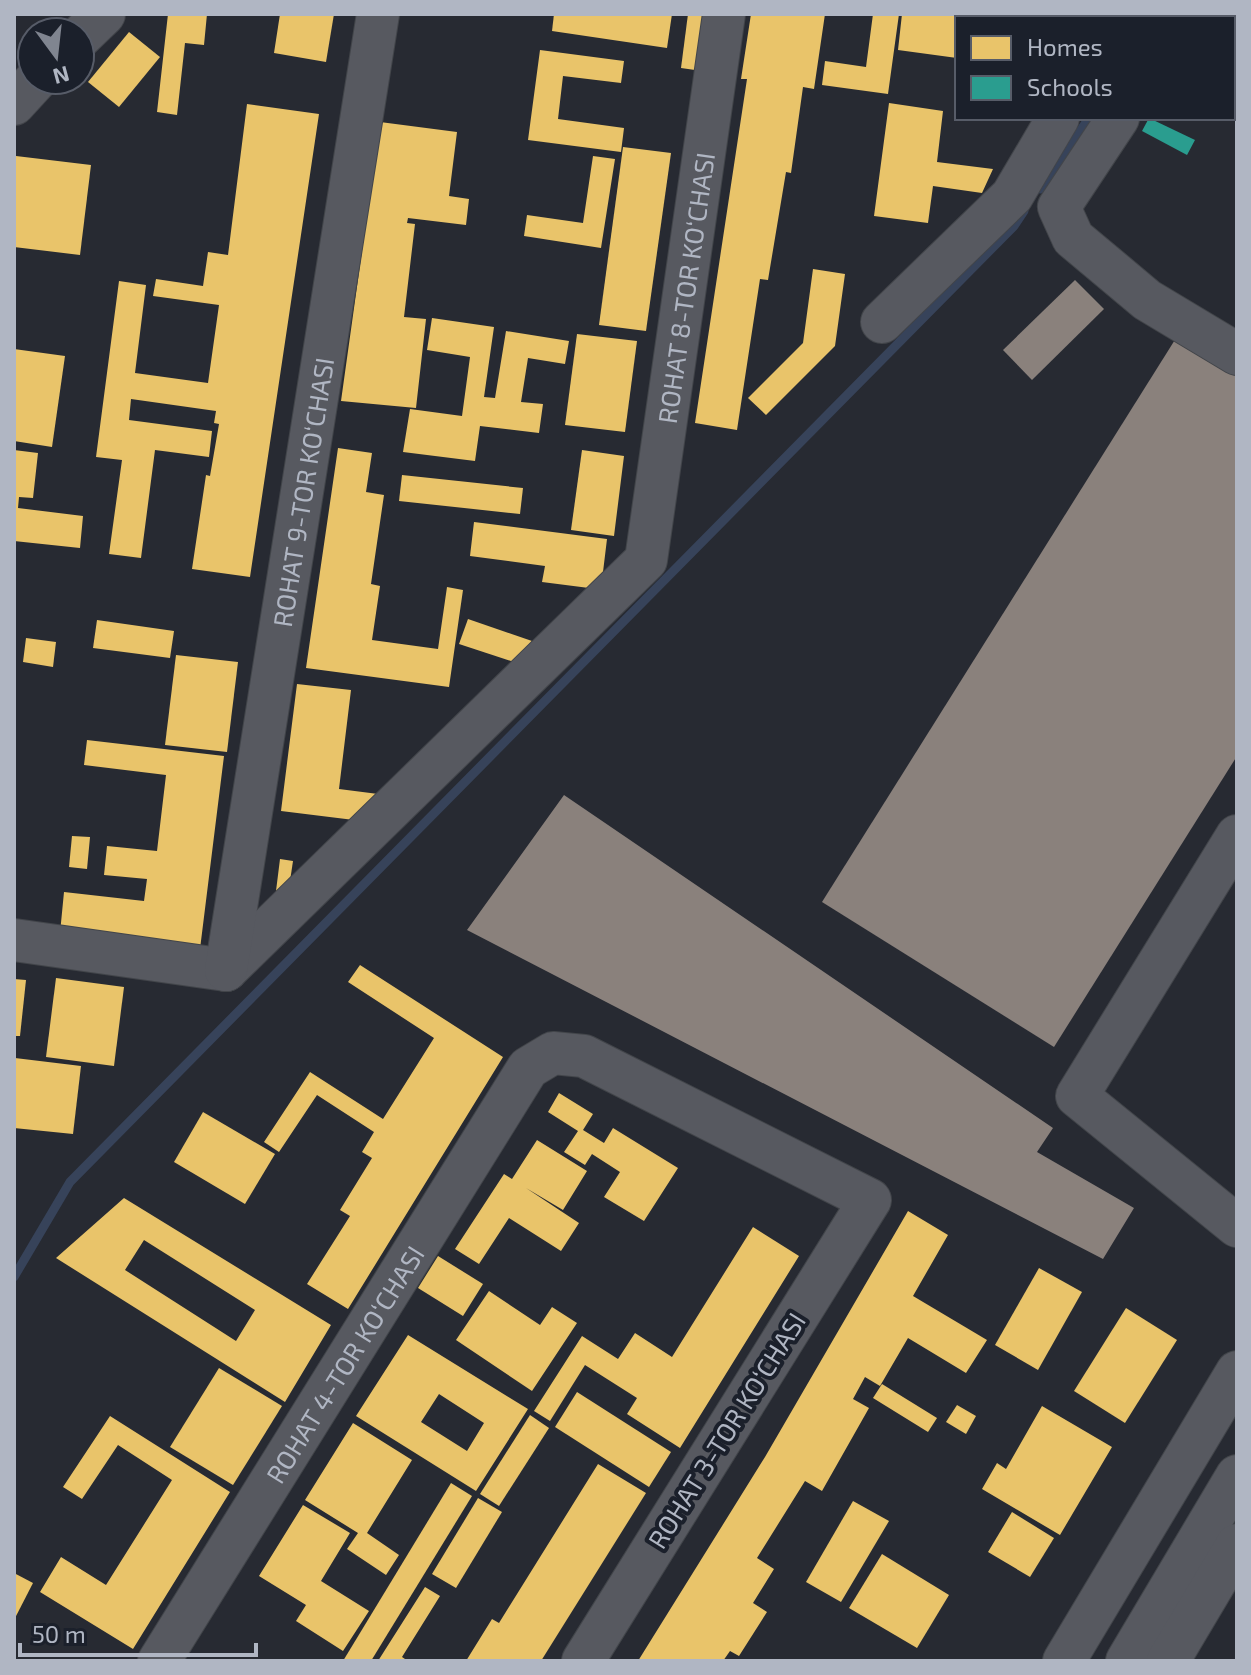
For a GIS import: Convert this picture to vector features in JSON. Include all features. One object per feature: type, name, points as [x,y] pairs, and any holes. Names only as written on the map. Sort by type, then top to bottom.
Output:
[{"type":"street","name":"ROHAT 9-TOR KO‘CHASI","points":[[226,970],[378,14]]},
{"type":"street","name":"ROHAT 8-TOR KO‘CHASI","points":[[226,970],[646,560],[724,14]]},
{"type":"street","points":[[882,322],[1012,196],[1057,120]]},
{"type":"street","points":[[1117,120],[1059,207],[1073,238],[1147,300],[1237,354]]},
{"type":"street","points":[[1237,836],[1077,1096],[1237,1226]]},
{"type":"street","points":[[14,940],[226,970]]},
{"type":"street","name":"ROHAT 3-TOR KO‘CHASI","points":[[528,1068],[553,1053],[584,1056],[870,1200],[583,1661]]},
{"type":"street","name":"ROHAT 4-TOR KO‘CHASI","points":[[159,1661],[528,1068]]},
{"type":"street","points":[[1064,1661],[1237,1372]]},
{"type":"street","points":[[1127,1661],[1237,1476]]},
{"type":"street","points":[[1168,1661],[1237,1545]]},
{"type":"building: Homes","points":[[168,14],[207,14],[204,45],[185,43],[177,115],[157,112]]},
{"type":"building: Homes","points":[[280,14],[334,14],[326,62],[274,53]]},
{"type":"building: Homes","points":[[554,14],[672,14],[667,48],[552,31]]},
{"type":"building: Homes","points":[[688,14],[710,14],[702,71],[681,68]]},
{"type":"building: Homes","points":[[751,14],[825,14],[814,89],[803,87],[791,173],[786,172],[768,280],[760,279],[737,430],[695,423],[747,79],[741,79]]},
{"type":"building: Homes","points":[[873,14],[899,14],[888,94],[822,85],[825,61],[866,67]]},
{"type":"building: Homes","points":[[902,14],[980,16],[955,16],[955,58],[898,50]]},
{"type":"building: Homes","points":[[998,14],[1047,14],[1046,16]]},
{"type":"building: Homes","points":[[129,32],[160,57],[119,107],[96,88],[96,72]]},
{"type":"building: Homes","points":[[540,50],[624,61],[621,83],[563,76],[558,119],[624,128],[621,152],[528,140]]},
{"type":"building: Homes","points":[[889,103],[943,111],[937,162],[993,169],[982,193],[933,186],[928,223],[874,216]]},
{"type":"building: Homes","points":[[247,104],[319,114],[250,577],[192,569],[206,475],[210,476],[219,424],[214,423],[216,411],[131,399],[129,420],[212,431],[209,457],[155,450],[141,558],[109,554],[122,460],[96,457],[119,281],[146,285],[135,373],[208,383],[219,305],[153,296],[156,279],[203,286],[208,252],[228,255]]},
{"type":"building: Homes","points":[[380,122],[457,132],[449,196],[469,199],[466,225],[408,218],[407,223],[415,224],[404,317],[426,319],[416,408],[341,401]]},
{"type":"building: Homes","points":[[623,147],[671,153],[646,331],[599,325]]},
{"type":"building: Homes","points":[[16,156],[91,165],[80,255],[14,247]]},
{"type":"building: Homes","points":[[593,156],[615,159],[601,248],[524,236],[527,215],[583,223]]},
{"type":"building: Homes","points":[[813,269],[845,274],[835,346],[766,415],[748,398],[803,343]]},
{"type":"building: Homes","points":[[432,318],[494,327],[484,397],[495,398],[506,331],[569,341],[565,364],[528,358],[521,402],[543,404],[539,433],[480,426],[475,461],[403,452],[410,409],[462,416],[470,357],[427,350]]},
{"type":"building: Homes","points":[[577,334],[637,341],[625,432],[565,425]]},
{"type":"building: Homes","points":[[14,349],[65,356],[52,447],[14,441]]},
{"type":"building: Homes","points":[[338,448],[372,453],[366,492],[384,495],[371,584],[380,586],[372,640],[438,649],[447,587],[463,590],[449,687],[306,668]]},
{"type":"building: Homes","points":[[14,450],[38,453],[33,498],[19,497],[18,508],[83,516],[80,548],[14,541]]},
{"type":"building: Homes","points":[[582,450],[624,456],[614,536],[571,530]]},
{"type":"building: Homes","points":[[402,475],[523,488],[520,514],[399,501]]},
{"type":"building: Homes","points":[[474,522],[607,539],[603,572],[589,588],[542,582],[545,566],[470,556]]},
{"type":"building: Homes","points":[[468,619],[532,641],[514,662],[459,644]]},
{"type":"building: Homes","points":[[97,620],[174,631],[170,658],[93,648]]},
{"type":"building: Homes","points":[[26,638],[56,642],[53,667],[23,662]]},
{"type":"building: Homes","points":[[176,655],[238,662],[227,752],[165,745]]},
{"type":"building: Homes","points":[[297,684],[351,690],[339,789],[386,795],[362,821],[281,811]]},
{"type":"building: Homes","points":[[87,740],[224,756],[200,949],[60,933],[64,892],[144,901],[147,879],[104,875],[107,846],[157,851],[166,775],[84,765]]},
{"type":"building: Homes","points":[[72,836],[90,837],[87,869],[69,867]]},
{"type":"building: Homes","points":[[280,859],[293,861],[287,901],[275,899]]},
{"type":"building: Homes","points":[[360,965],[503,1057],[348,1309],[307,1284],[350,1216],[340,1210],[372,1158],[362,1152],[374,1132],[317,1095],[279,1152],[264,1142],[310,1072],[383,1119],[434,1038],[348,982]]},
{"type":"building: Homes","points":[[56,978],[124,987],[114,1066],[46,1057]]},
{"type":"building: Homes","points":[[14,979],[26,980],[20,1036],[14,1036]]},
{"type":"building: Homes","points":[[15,1058],[81,1066],[73,1134],[14,1128]]},
{"type":"building: Homes","points":[[559,1093],[593,1114],[583,1130],[604,1143],[613,1128],[678,1168],[644,1221],[604,1197],[620,1172],[592,1154],[585,1165],[564,1152],[578,1131],[548,1112]]},
{"type":"building: Homes","points":[[203,1112],[275,1154],[245,1204],[174,1162]]},
{"type":"building: Homes","points":[[537,1140],[587,1171],[563,1210],[526,1188],[579,1223],[561,1251],[509,1218],[479,1264],[455,1249],[504,1174],[512,1179]]},
{"type":"building: Homes","points":[[124,1198],[331,1325],[285,1402],[56,1258]],"holes":[[[144,1240],[255,1310],[236,1341],[125,1270]]]},
{"type":"building: Homes","points":[[908,1211],[948,1235],[913,1296],[987,1340],[966,1373],[908,1338],[880,1386],[865,1377],[853,1399],[869,1408],[822,1491],[805,1481],[757,1558],[774,1569],[753,1603],[767,1612],[739,1656],[730,1651],[723,1661],[638,1661],[765,1457]]},
{"type":"building: Homes","points":[[753,1227],[799,1256],[680,1448],[627,1414],[637,1398],[585,1365],[550,1421],[534,1411],[582,1336],[618,1359],[635,1333],[672,1357]]},
{"type":"building: Homes","points":[[438,1256],[483,1284],[463,1316],[418,1288]]},
{"type":"building: Homes","points":[[1039,1268],[1082,1292],[1038,1370],[995,1345]]},
{"type":"building: Homes","points":[[489,1291],[540,1325],[552,1307],[577,1323],[532,1391],[456,1340]]},
{"type":"building: Homes","points":[[1126,1308],[1177,1340],[1125,1423],[1074,1391]]},
{"type":"building: Homes","points":[[408,1335],[528,1409],[476,1491],[356,1416]],"holes":[[[439,1394],[484,1423],[467,1451],[421,1422]]]},
{"type":"building: Homes","points":[[219,1368],[282,1406],[233,1485],[170,1447]]},
{"type":"building: Homes","points":[[882,1384],[937,1418],[928,1432],[873,1398]]},
{"type":"building: Homes","points":[[577,1392],[671,1452],[649,1487],[555,1427]]},
{"type":"building: Homes","points":[[957,1405],[976,1416],[966,1434],[946,1422]]},
{"type":"building: Homes","points":[[1042,1406],[1112,1447],[1060,1535],[982,1489],[997,1463],[1006,1469]]},
{"type":"building: Homes","points":[[530,1415],[549,1428],[499,1506],[480,1494]]},
{"type":"building: Homes","points":[[110,1416],[230,1492],[133,1649],[40,1592],[61,1557],[106,1585],[172,1480],[118,1445],[82,1499],[63,1487]]},
{"type":"building: Homes","points":[[353,1423],[412,1460],[367,1533],[399,1555],[386,1575],[347,1549],[358,1533],[305,1500]]},
{"type":"building: Homes","points":[[598,1464],[646,1493],[541,1661],[466,1661],[492,1619],[499,1623]]},
{"type":"building: Homes","points":[[451,1483],[472,1496],[371,1661],[343,1661]]},
{"type":"building: Homes","points":[[478,1498],[502,1512],[456,1588],[432,1574]]},
{"type":"building: Homes","points":[[853,1501],[889,1521],[841,1602],[806,1582]]},
{"type":"building: Homes","points":[[303,1505],[350,1533],[321,1581],[369,1611],[343,1651],[296,1621],[306,1605],[259,1576]]},
{"type":"building: Homes","points":[[1012,1512],[1054,1538],[1030,1577],[988,1552]]},
{"type":"building: Homes","points":[[882,1554],[949,1595],[917,1648],[849,1608]]},
{"type":"building: Homes","points":[[14,1573],[33,1583],[14,1620]]},
{"type":"building: Homes","points":[[425,1587],[440,1596],[402,1657],[408,1661],[378,1661]]},
{"type":"building: Schools","points":[[1148,120],[1153,120],[1195,140],[1187,155],[1142,131]]},
{"type":"building: Industry","points":[[1075,280],[1104,309],[1032,380],[1003,350]]},
{"type":"building: Industry","points":[[1183,327],[1237,361],[1237,756],[1054,1047],[822,902]]},
{"type":"building: Industry","points":[[564,795],[1053,1128],[1037,1152],[1134,1208],[1103,1259],[467,930]]},
{"type":"waterway","points":[[1040,189],[1088,120]]},
{"type":"waterway","points":[[14,1277],[70,1182],[1014,226],[1024,211]]}]
